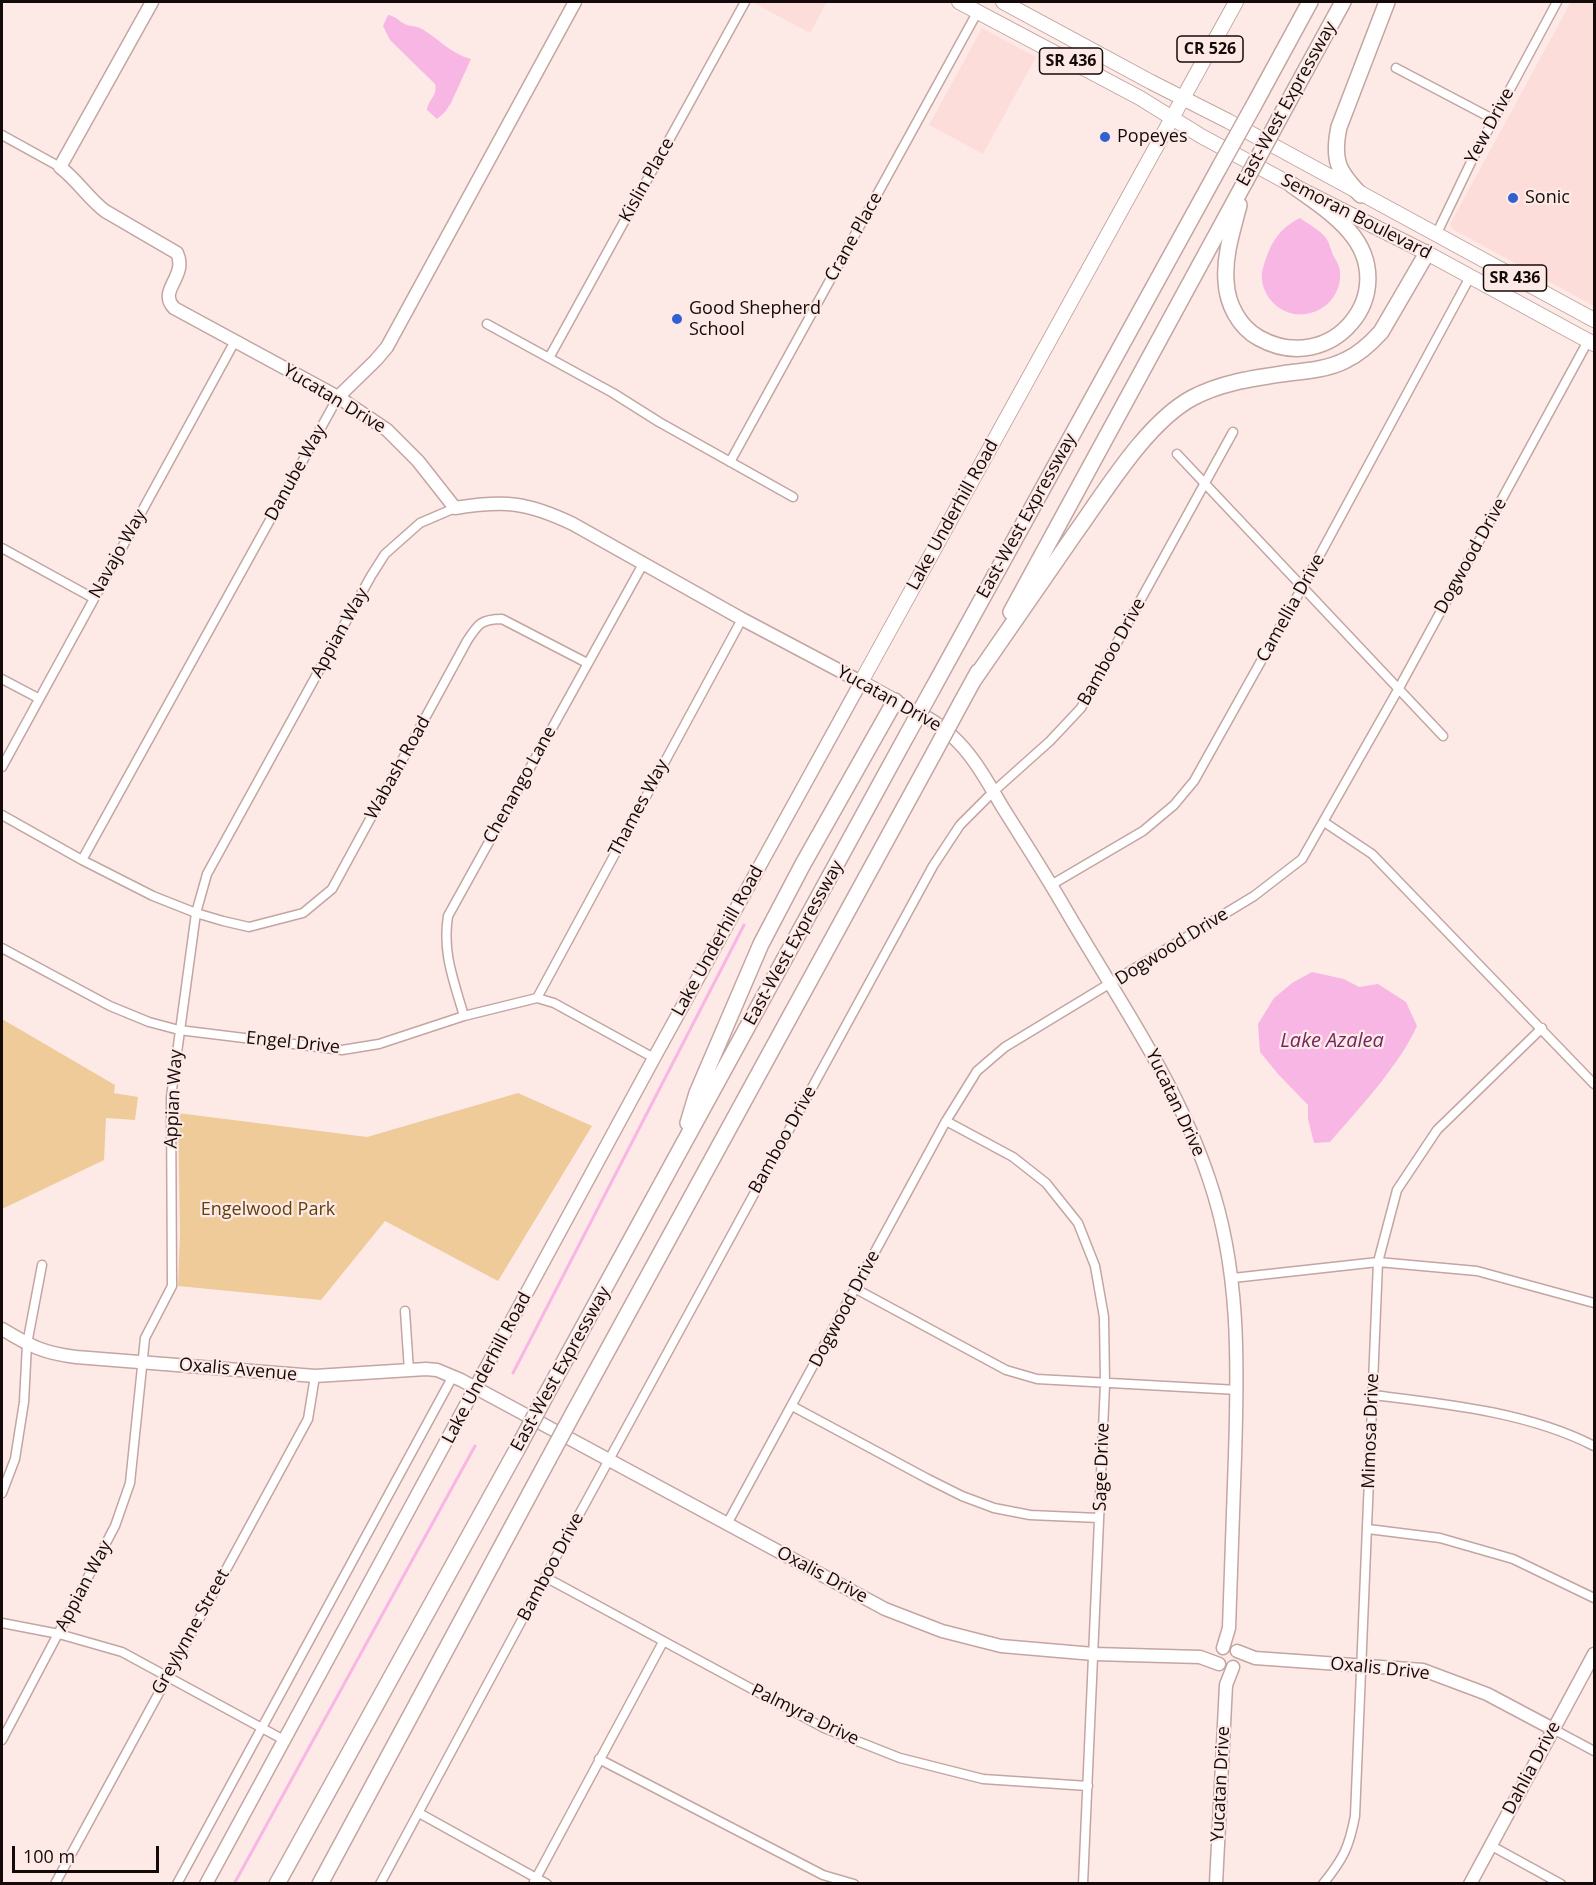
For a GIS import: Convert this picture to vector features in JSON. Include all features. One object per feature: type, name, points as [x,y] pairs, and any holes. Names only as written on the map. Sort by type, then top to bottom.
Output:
[{"type":"highway","name":"East-West Expressway","points":[[277,1884],[1310,2]]},
{"type":"highway","name":"East-West Expressway","points":[[320,1884],[575,1410],[1343,2]]},
{"type":"highway","points":[[1361,195],[1340,171],[1336,160],[1335,144],[1339,127],[1387,2]]},
{"type":"highway","points":[[1245,182],[1226,258],[1226,281],[1230,302],[1239,321],[1253,334],[1273,345],[1296,350],[1315,347],[1334,339],[1351,324],[1367,290],[1368,270],[1363,253],[1350,233],[1330,213],[1292,185]]},
{"type":"highway","points":[[973,681],[1096,503],[1143,439],[1166,416],[1190,399],[1231,383],[1311,370],[1345,361],[1371,343],[1381,332],[1427,253]]},
{"type":"highway","points":[[678,1154],[697,1093],[760,945],[895,701]]},
{"type":"main road","name":"Semoran Boulevard","points":[[960,2],[1140,98],[1292,185],[1427,253],[1591,343]]},
{"type":"main road","name":"Semoran Boulevard","points":[[1003,2],[1594,320]]},
{"type":"main road","name":"Lake Underhill Road","points":[[861,682],[1236,2]]},
{"type":"main road","name":"Yew Drive","points":[[1427,253],[1436,235]]},
{"type":"main road","name":"Yucatan Drive","points":[[861,682],[895,701]]},
{"type":"street","points":[[2,135],[60,167],[152,2]]},
{"type":"street","name":"Danube Way","points":[[82,860],[338,397],[387,347],[574,2]]},
{"type":"street","name":"Kislin Place","points":[[549,358],[745,2]]},
{"type":"street","name":"Yew Drive","points":[[1436,235],[1553,3]]},
{"type":"street","name":"Crane Place","points":[[730,462],[978,11]]},
{"type":"street","points":[[1395,68],[1493,119]]},
{"type":"street","name":"Yucatan Drive","points":[[60,167],[72,177],[94,204],[177,253],[181,265],[169,291],[170,304],[174,308],[338,397],[387,430],[405,446],[434,479],[455,508],[495,502],[523,505],[573,524],[742,619],[861,682]]},
{"type":"street","name":"Camellia Drive","points":[[1051,885],[1143,831],[1174,805],[1194,781],[1303,586],[1470,277]]},
{"type":"street","points":[[487,324],[794,497]]},
{"type":"street","name":"Navajo Way","points":[[2,767],[235,341]]},
{"type":"street","name":"Dogwood Drive","points":[[727,1524],[946,1121],[977,1071],[1005,1047],[1254,896],[1302,859],[1591,343]]},
{"type":"street","name":"Bamboo Drive","points":[[380,1884],[933,866],[960,825],[1082,708],[1233,432]]},
{"type":"street","points":[[1177,454],[1443,736]]},
{"type":"street","name":"Appian Way","points":[[2,1740],[116,1526],[130,1483],[145,1338],[172,1286],[171,1097],[196,913],[207,874],[385,554],[420,524],[455,508]]},
{"type":"street","points":[[2,548],[93,598]]},
{"type":"street","name":"Chenango Lane","points":[[464,1016],[447,955],[445,937],[448,916],[643,564]]},
{"type":"street","name":"Wabash Road","points":[[2,815],[82,860],[153,896],[196,913],[249,927],[303,914],[332,889],[477,625],[489,619],[502,619],[587,663]]},
{"type":"street","name":"Thames Way","points":[[537,998],[742,619]]},
{"type":"street","points":[[2,679],[38,698]]},
{"type":"street","name":"Lake Underhill Road","points":[[206,1884],[654,1058],[861,682]]},
{"type":"street","name":"Yucatan Drive","points":[[895,701],[933,721],[951,735],[969,754],[1112,984],[1166,1077],[1210,1179],[1233,1278],[1238,1390],[1228,1657],[1216,1884]]},
{"type":"street","points":[[1324,822],[1372,854],[1594,1084]]},
{"type":"street","name":"Engel Drive","points":[[2,948],[110,1006],[149,1022],[179,1030],[342,1050],[379,1044],[464,1016],[537,998]]},
{"type":"street","points":[[537,998],[554,1003],[654,1058]]},
{"type":"street","name":"Mimosa Drive","points":[[1323,1884],[1342,1860],[1355,1816],[1378,1263],[1397,1190],[1437,1130],[1542,1028]]},
{"type":"street","name":"Sage Drive","points":[[946,1121],[1013,1157],[1046,1183],[1078,1223],[1095,1266],[1104,1317],[1105,1383],[1083,1884]]},
{"type":"street","points":[[1233,1278],[1378,1263],[1477,1271],[1594,1304]]},
{"type":"street","points":[[2,1493],[15,1459],[24,1402],[27,1344],[42,1265]]},
{"type":"street","points":[[856,1288],[1006,1370],[1037,1379],[1238,1390]]},
{"type":"street","points":[[405,1311],[409,1371]]},
{"type":"street","name":"Oxalis Avenue","points":[[2,1329],[50,1354],[315,1376],[437,1370],[476,1388]]},
{"type":"street","name":"Greylynne Street","points":[[55,1884],[309,1419],[315,1376]]},
{"type":"street","name":"Lake Underhill Road","points":[[177,1884],[453,1376]]},
{"type":"street","name":"Oxalis Drive","points":[[476,1388],[885,1609],[942,1631],[1001,1646],[1094,1654],[1255,1658],[1423,1670],[1487,1694],[1594,1751]]},
{"type":"street","points":[[1373,1395],[1468,1406],[1539,1425],[1594,1446]]},
{"type":"street","points":[[792,1406],[928,1479],[962,1496],[994,1508],[1030,1515],[1099,1518]]},
{"type":"street","points":[[1368,1529],[1440,1538],[1513,1558],[1594,1598]]},
{"type":"street","name":"Palmyra Drive","points":[[545,1577],[824,1728],[900,1758],[983,1779],[1088,1786]]},
{"type":"street","points":[[2,1623],[59,1634],[122,1652],[284,1740]]},
{"type":"street","points":[[535,1881],[663,1642]]},
{"type":"street","name":"Dahlia Drive","points":[[1470,1884],[1594,1654]]},
{"type":"street","points":[[599,1759],[823,1875],[854,1884]]},
{"type":"street","points":[[419,1813],[535,1881],[547,1884]]},
{"type":"street","points":[[1490,1845],[1561,1884]]},
{"type":"shaded area","points":[[752,2],[827,2],[810,33]]},
{"type":"shaded area","points":[[1571,2],[1594,2],[1594,306],[1452,229],[1450,224]]},
{"type":"shaded area","points":[[982,28],[1036,57],[983,154],[929,125]]},
{"type":"green space","points":[[2,1019],[115,1085],[114,1093],[138,1097],[135,1120],[106,1118],[104,1160],[2,1209]]},
{"type":"green space","name":"Engelwood Park","points":[[518,1093],[592,1126],[498,1281],[385,1221],[321,1300],[178,1286],[180,1233],[178,1113],[367,1137]]},
{"type":"water","points":[[388,15],[407,25],[422,29],[451,50],[471,59],[451,103],[437,119],[427,110],[436,88],[435,84],[390,40],[383,26]]},
{"type":"water","points":[[1300,218],[1326,238],[1340,272],[1339,285],[1334,297],[1315,312],[1303,314],[1291,313],[1279,308],[1267,295],[1262,276],[1266,259],[1276,238],[1292,222]]},
{"type":"water","name":"Lake Azalea","points":[[1312,972],[1344,979],[1359,987],[1378,984],[1406,1002],[1417,1026],[1390,1071],[1330,1142],[1314,1143],[1308,1119],[1308,1105],[1260,1052],[1258,1024],[1274,998],[1292,983]]},
{"type":"waterway","points":[[513,1373],[744,925]]},
{"type":"waterway","points":[[234,1884],[475,1446]]},
{"type":"place","name":"Popeyes","points":[[1105,137]]},
{"type":"place","name":"Sonic","points":[[1513,198]]},
{"type":"place","name":"Good Shepherd School","points":[[677,319]]}]
